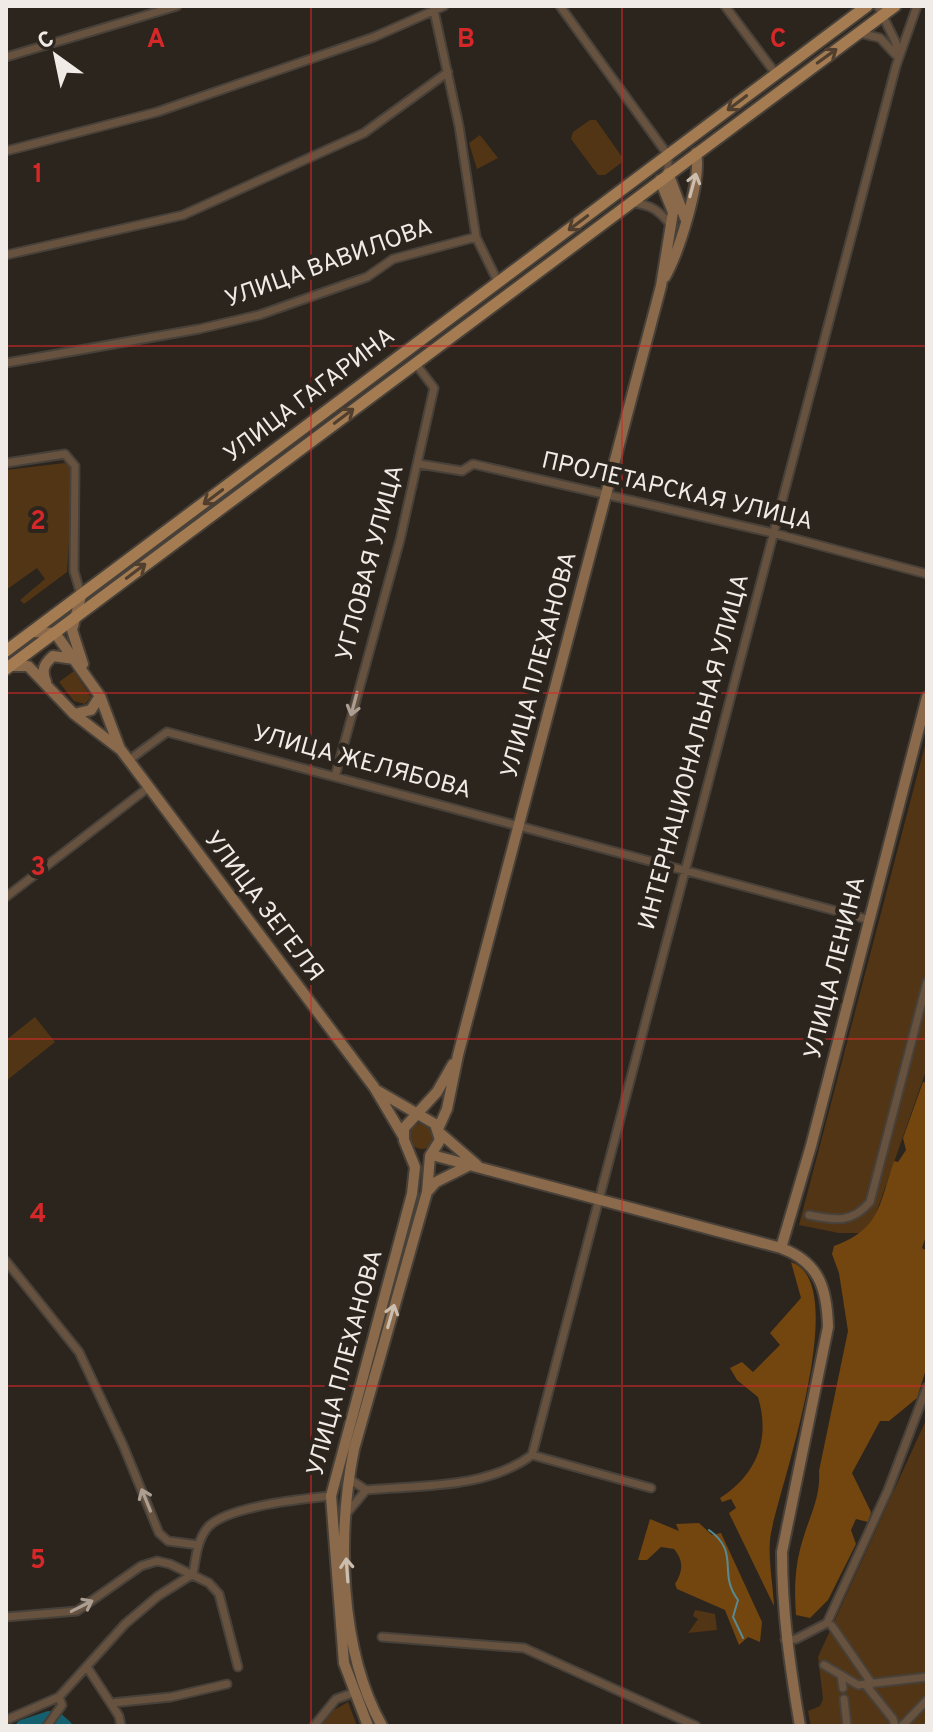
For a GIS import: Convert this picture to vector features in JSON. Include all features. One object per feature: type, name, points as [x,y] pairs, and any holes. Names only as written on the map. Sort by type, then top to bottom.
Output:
[{"type":"main road","name":"УЛИЦА ГАГАРИНА","points":[[6,651],[867,6]]},
{"type":"main road","name":"УЛИЦА ГАГАРИНА","points":[[8,668],[859,33],[881,10],[895,6]]},
{"type":"main road","name":"УЛИЦА ПЛЕХАНОВА","points":[[661,286],[675,260],[699,164],[696,153]]},
{"type":"main road","points":[[668,155],[664,177],[685,218]]},
{"type":"main road","points":[[640,176],[664,177]]},
{"type":"main road","name":"УЛИЦА ПЛЕХАНОВА","points":[[439,1131],[661,286],[673,212],[664,177]]},
{"type":"main road","points":[[498,282],[501,299]]},
{"type":"main road","points":[[81,596],[74,618],[76,646],[121,750]]},
{"type":"main road","points":[[32,632],[55,633],[91,680]]},
{"type":"main road","points":[[47,684],[43,674],[45,663],[53,656],[64,655],[75,659]]},
{"type":"main road","points":[[8,668],[28,666],[74,714],[121,750]]},
{"type":"main road","points":[[74,714],[91,710],[100,696]]},
{"type":"main road","name":"УЛИЦА ЛЕНИНА","points":[[781,1248],[789,1229],[927,697]]},
{"type":"main road","name":"УЛИЦА ЗЕГЕЛЯ","points":[[121,750],[374,1087],[403,1137]]},
{"type":"main road","name":"УЛИЦА ПЛЕХАНОВА","points":[[416,1114],[437,1092],[458,1055]]},
{"type":"main road","name":"УЛИЦА ЗЕГЕЛЯ","points":[[374,1087],[416,1114]]},
{"type":"main road","points":[[392,1121],[416,1114],[426,1116],[473,1165]]},
{"type":"main road","points":[[416,1114],[406,1125],[403,1137],[411,1152],[473,1165],[781,1248],[800,1255],[818,1276],[827,1308],[828,1327],[782,1552],[780,1589],[797,1725]]},
{"type":"main road","points":[[431,1156],[439,1131]]},
{"type":"main road","name":"УЛИЦА ПЛЕХАНОВА","points":[[368,1726],[344,1663],[331,1496],[409,1205],[415,1167],[411,1152]]},
{"type":"main road","name":"УЛИЦА ПЛЕХАНОВА","points":[[382,1726],[355,1662],[344,1517],[348,1478],[427,1192],[431,1156]]},
{"type":"main road","points":[[427,1192],[436,1182],[473,1165]]},
{"type":"street","points":[[6,57],[177,6]]},
{"type":"street","points":[[6,151],[157,112],[444,6]]},
{"type":"street","points":[[560,6],[668,155]]},
{"type":"street","points":[[725,6],[776,74]]},
{"type":"street","name":"ИНТЕРНАЦИОНАЛЬНАЯ УЛИЦА","points":[[532,1455],[898,59],[917,6]]},
{"type":"street","points":[[434,10],[448,72],[476,237],[498,282]]},
{"type":"street","points":[[881,10],[896,43],[898,59]]},
{"type":"street","points":[[859,33],[887,43],[898,59]]},
{"type":"street","points":[[6,255],[195,210],[364,133],[448,72]]},
{"type":"street","points":[[628,203],[646,204],[660,211],[672,227]]},
{"type":"street","name":"УЛИЦА ВАВИЛОВА","points":[[6,363],[199,329],[259,315],[367,277],[393,259],[476,237]]},
{"type":"street","name":"УГЛОВАЯ УЛИЦА","points":[[335,777],[419,464],[434,388],[415,363]]},
{"type":"street","points":[[6,463],[65,454],[75,466],[74,571],[81,596]]},
{"type":"street","name":"ПРОЛЕТАРСКАЯ УЛИЦА","points":[[419,464],[462,471],[473,464],[773,533],[927,574]]},
{"type":"street","name":"УЛИЦА ЖЕЛЯБОВА","points":[[129,760],[167,732],[870,920]]},
{"type":"street","points":[[6,897],[149,787]]},
{"type":"street","points":[[809,1215],[839,1221],[858,1215],[870,1202],[927,982]]},
{"type":"street","points":[[6,1261],[79,1352],[123,1445],[159,1533],[168,1541],[198,1545]]},
{"type":"street","points":[[785,1640],[796,1639],[827,1623],[893,1477],[927,1387]]},
{"type":"street","points":[[348,1478],[366,1490],[486,1479],[514,1468],[532,1455],[651,1488]]},
{"type":"street","points":[[344,1517],[366,1490]]},
{"type":"street","points":[[6,1720],[59,1697],[125,1624],[158,1596],[193,1574],[198,1545],[207,1528],[224,1515],[331,1496]]},
{"type":"street","points":[[6,1617],[77,1611],[141,1566],[157,1561],[193,1574],[219,1594],[238,1667]]},
{"type":"street","points":[[832,1626],[895,1726]]},
{"type":"street","points":[[382,1637],[524,1648],[696,1726]]},
{"type":"street","points":[[824,1665],[858,1685],[927,1677]]},
{"type":"street","points":[[87,1667],[111,1703],[121,1726]]},
{"type":"street","points":[[841,1675],[843,1688]]},
{"type":"street","points":[[111,1703],[171,1697],[227,1684]]},
{"type":"street","points":[[314,1726],[336,1699],[353,1693]]},
{"type":"street","points":[[49,1724],[62,1705],[59,1697]]},
{"type":"street","points":[[844,1699],[847,1726]]},
{"type":"street","points":[[902,1726],[927,1700]]},
{"type":"shaded area","points":[[590,120],[596,120],[622,157],[621,163],[605,175],[598,175],[571,139],[573,132]]},
{"type":"shaded area","points":[[480,135],[498,158],[477,169],[469,143]]},
{"type":"shaded area","points":[[65,463],[74,467],[67,572],[24,604],[20,600],[45,579],[37,568],[6,590],[6,470]]},
{"type":"shaded area","points":[[74,671],[91,697],[85,704],[74,701],[59,682]]},
{"type":"shaded area","points":[[927,738],[927,1068],[873,1222],[863,1233],[839,1233],[799,1225]]},
{"type":"shaded area","points":[[35,1017],[55,1042],[6,1081],[6,1040]]},
{"type":"shaded area","points":[[923,1082],[927,1083],[927,1233],[922,1248],[927,1251],[927,1366],[917,1398],[889,1421],[880,1421],[852,1473],[871,1512],[868,1522],[856,1519],[851,1530],[856,1544],[828,1600],[810,1618],[796,1615],[798,1558],[817,1497],[819,1471],[848,1331],[839,1273],[832,1254],[834,1246],[861,1232],[876,1213],[894,1161],[898,1162],[906,1150],[903,1138]]},
{"type":"shaded area","points":[[422,1123],[431,1127],[435,1136],[431,1145],[422,1149],[413,1145],[409,1136],[413,1127]]},
{"type":"shaded area","points":[[791,1262],[808,1277],[815,1306],[814,1344],[798,1432],[771,1533],[774,1606],[729,1513],[736,1508],[731,1499],[722,1502],[720,1498],[743,1479],[751,1467],[763,1428],[758,1397],[737,1380],[730,1368],[742,1362],[753,1372],[780,1345],[770,1333],[801,1298]]},
{"type":"shaded area","points":[[927,1418],[927,1726],[811,1726],[808,1711],[820,1706],[823,1699],[818,1657]]},
{"type":"shaded area","points":[[650,1519],[679,1531],[676,1524],[699,1523],[712,1535],[721,1533],[762,1622],[760,1642],[748,1637],[739,1645],[725,1610],[677,1589],[675,1584],[681,1566],[674,1549],[661,1547],[647,1560],[638,1560]]},
{"type":"shaded area","points":[[695,1610],[715,1614],[717,1630],[688,1633],[698,1619],[693,1616]]},
{"type":"shaded area","points":[[348,1702],[357,1726],[321,1726],[334,1710]]},
{"type":"waterway","points":[[709,1530],[719,1538],[727,1555],[729,1580],[738,1600],[733,1617],[743,1638]]},
{"type":"waterway","points":[[22,1726],[49,1717]]},
{"type":"waterway","points":[[58,1719],[66,1726]]},
{"type":"waterway","points":[[924,1726],[927,1722]]}]
